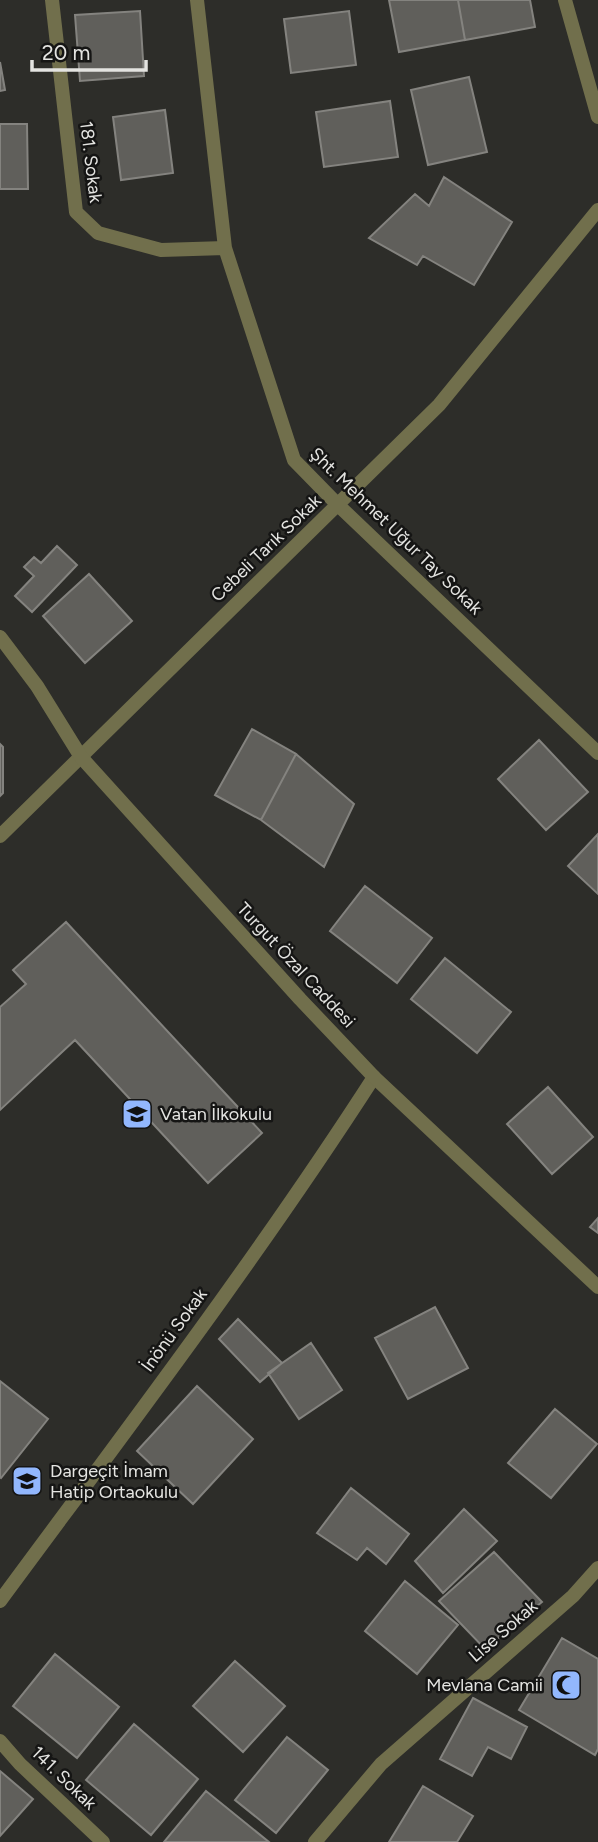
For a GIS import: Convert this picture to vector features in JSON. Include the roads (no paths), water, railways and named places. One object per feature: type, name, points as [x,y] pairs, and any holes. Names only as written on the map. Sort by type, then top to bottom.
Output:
[{"type":"street","name":"181. Sokak","points":[[52,0],[76,212],[98,233],[161,250],[225,248]]},
{"type":"street","name":"Şht. Mehmet Uğur Tay Sokak","points":[[197,0],[225,248],[294,460],[598,753]]},
{"type":"street","points":[[565,0],[598,117]]},
{"type":"street","name":"Cebeli Tarık Sokak","points":[[0,836],[439,405],[598,210]]},
{"type":"street","name":"Turgut Özal Caddesi","points":[[0,637],[37,686],[81,757],[300,999],[374,1077],[598,1287]]},
{"type":"street","name":"İnönü Sokak","points":[[0,1601],[296,1193],[374,1077]]},
{"type":"street","name":"Lise Sokak","points":[[318,1841],[381,1764],[573,1596],[598,1568]]},
{"type":"street","name":"141. Sokak","points":[[0,1741],[20,1764],[103,1842]]},
{"type":"place","name":"Vatan İlkokulu","points":[[137,1114]]},
{"type":"place","name":"Dargeçit İmam Hatip Ortaokulu","points":[[27,1481]]},
{"type":"place","name":"Mevlana Camii","points":[[566,1685]]}]
